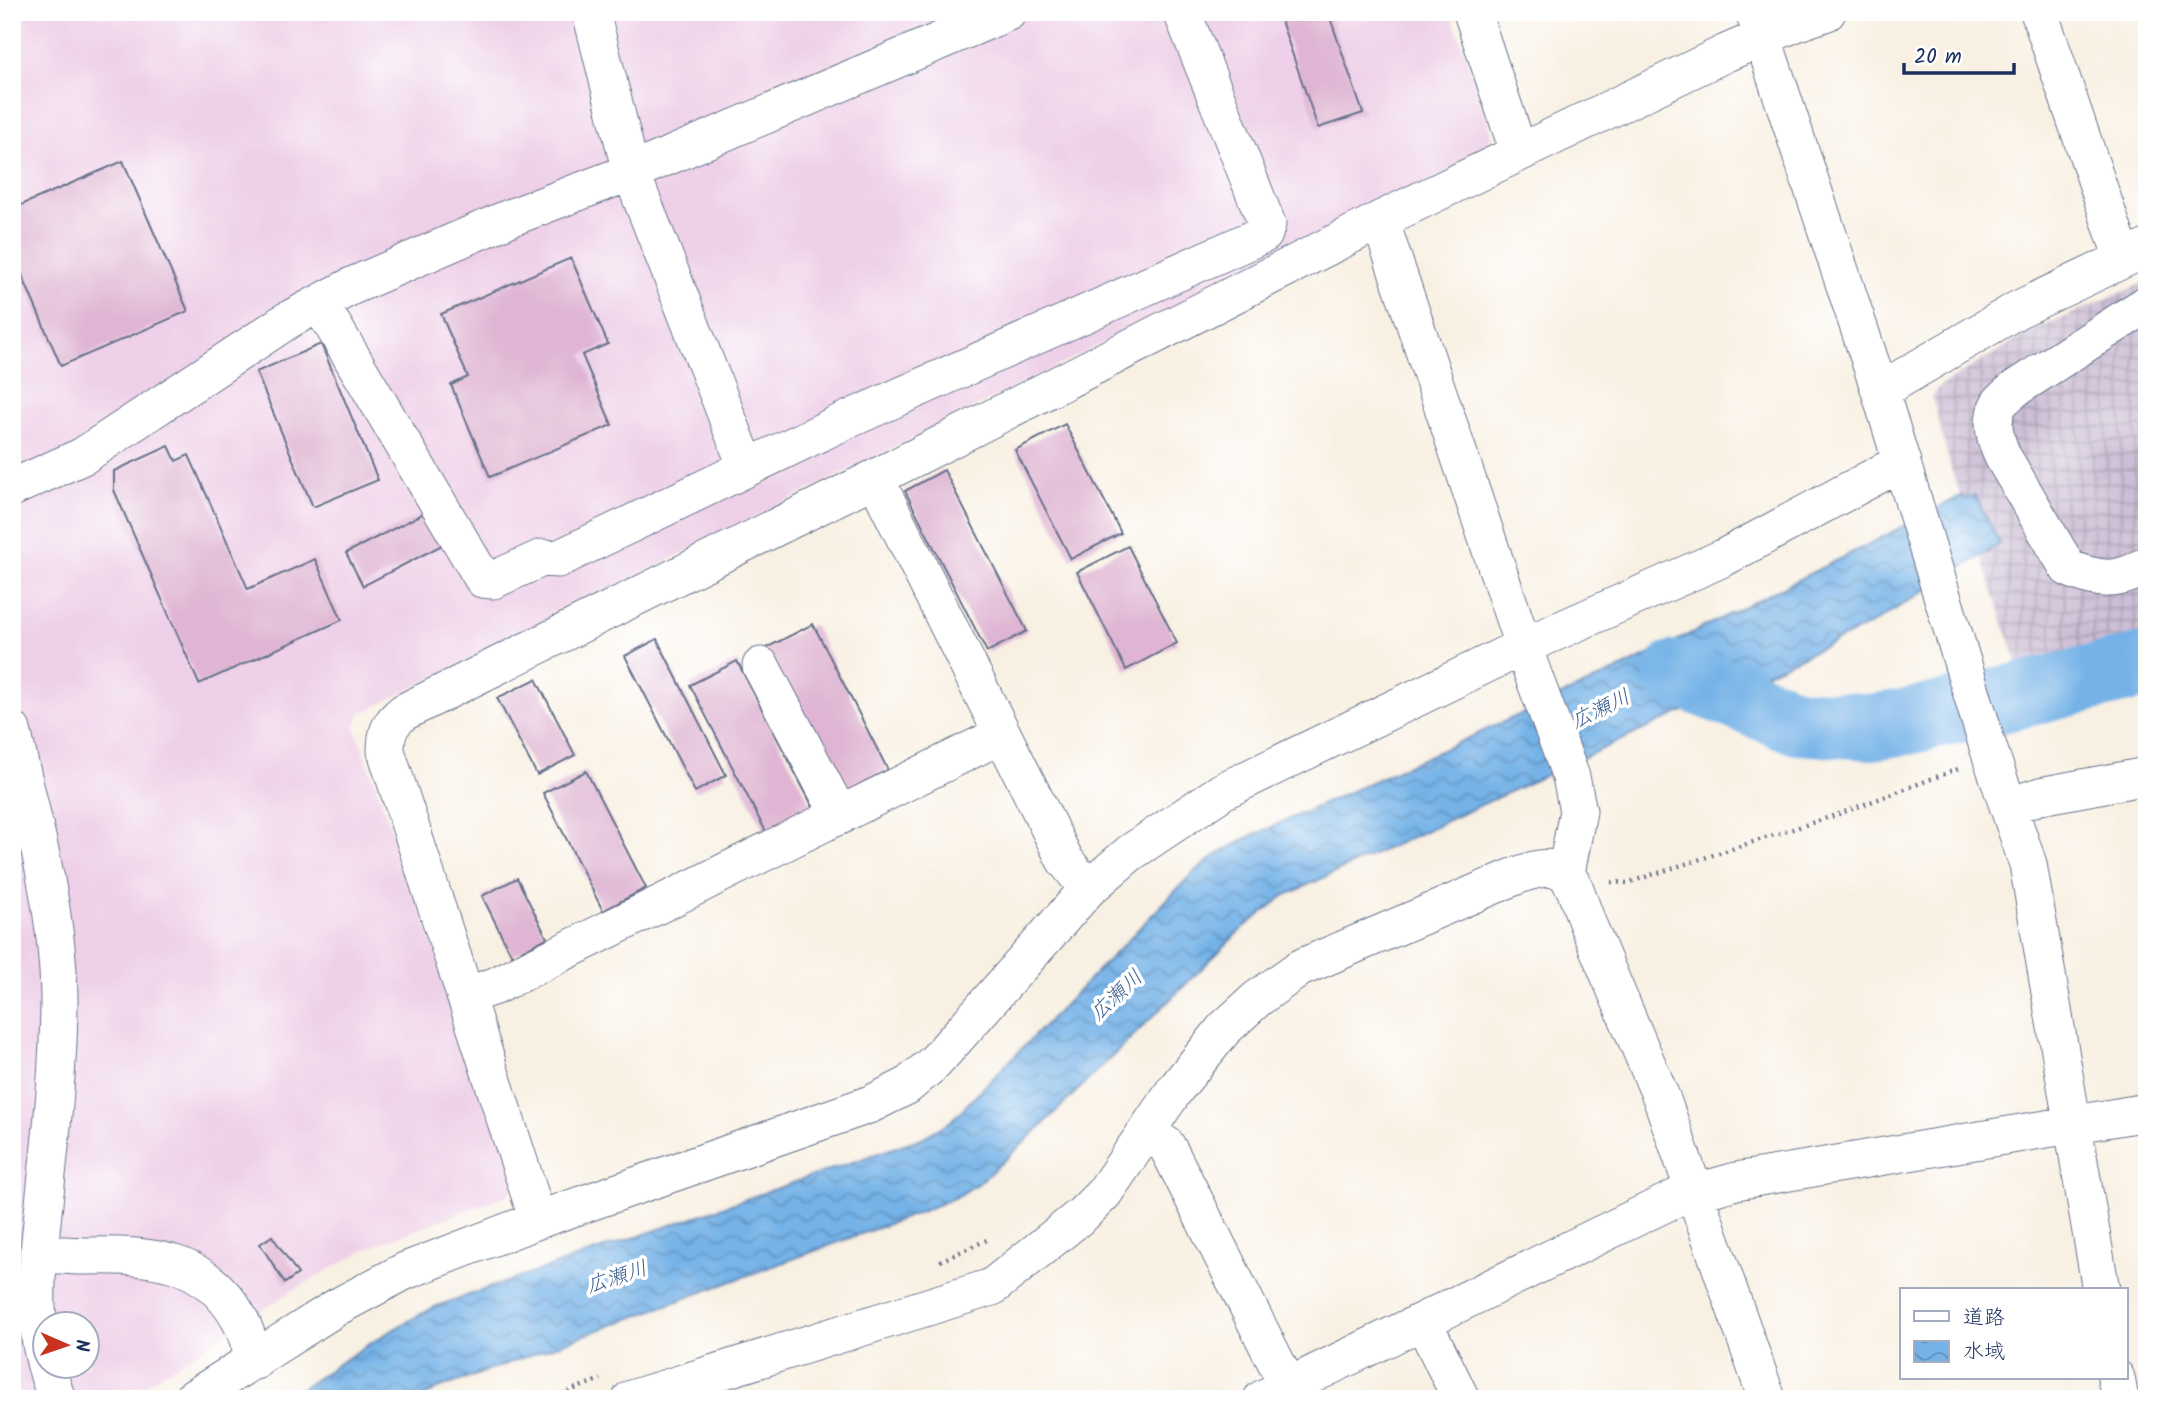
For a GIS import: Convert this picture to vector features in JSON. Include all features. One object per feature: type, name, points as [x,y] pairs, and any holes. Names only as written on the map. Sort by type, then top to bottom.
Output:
[{"type":"street","points":[[591,12],[631,172],[747,468]]},
{"type":"street","points":[[12,488],[83,456],[288,320],[352,286],[495,225],[631,172],[1008,12]]},
{"type":"street","points":[[318,304],[483,579],[493,580],[542,558],[558,559],[836,425],[1264,234],[1267,224],[1182,12]]},
{"type":"street","points":[[1472,12],[1519,153]]},
{"type":"street","points":[[538,1220],[386,751],[386,734],[392,721],[416,706],[875,478],[1380,220],[1519,153],[1758,25],[1827,12]]},
{"type":"street","points":[[1880,391],[2017,310],[2135,253],[2039,12]]},
{"type":"street","points":[[1758,25],[1880,391],[2034,889],[2101,1288]]},
{"type":"street","points":[[1380,220],[1528,657],[1572,777],[1578,811],[1571,881],[1657,1086],[1767,1399]]},
{"type":"street","points":[[2147,304],[2016,388],[1999,404],[1994,421],[1996,441],[2003,457],[2068,568],[2087,576],[2108,580],[2147,565]]},
{"type":"street","points":[[192,1399],[337,1307],[405,1271],[538,1220],[871,1104],[907,1086],[935,1062],[1088,889],[1130,853],[1223,791],[1528,657],[1723,558],[1906,475]]},
{"type":"street","points":[[875,478],[1065,860],[1088,889]]},
{"type":"street","points":[[761,666],[840,816]]},
{"type":"street","points":[[12,730],[42,860],[58,973],[57,1051],[38,1253],[38,1334],[57,1399]]},
{"type":"street","points":[[465,996],[495,986],[1001,735]]},
{"type":"street","points":[[2009,806],[2040,796],[2147,776]]},
{"type":"street","points":[[639,1391],[992,1287],[1082,1215],[1104,1193],[1174,1091],[1224,1029],[1257,999],[1300,968],[1532,870],[1551,868],[1571,881]]},
{"type":"street","points":[[1147,1132],[1166,1145],[1171,1154],[1275,1393],[1676,1198],[1694,1192],[1736,1181],[2147,1112]]},
{"type":"street","points":[[38,1253],[158,1258],[191,1269],[217,1290],[240,1319],[255,1361]]},
{"type":"street","points":[[1423,1321],[1461,1399]]},
{"type":"street","points":[[2116,1380],[2120,1399]]},
{"type":"path","points":[[1571,881],[1627,883],[1836,815],[1990,751]]},
{"type":"path","points":[[939,1262],[1001,1234]]},
{"type":"path","points":[[548,1399],[639,1391]]},
{"type":"shaded area","points":[[12,12],[1451,12],[1492,134],[1485,153],[360,714],[355,728],[518,1180],[509,1194],[368,1248],[295,1289],[123,1399],[12,1399]]},
{"type":"shaded area","points":[[2147,281],[2147,636],[2019,668],[1950,465],[1932,397],[1940,386],[2026,334]]},
{"type":"water","name":"広瀬川","points":[[1962,495],[1965,499],[1975,495],[2000,544],[1868,626],[1284,896],[1242,929],[1029,1138],[980,1182],[958,1196],[438,1389],[419,1399],[286,1399],[379,1338],[437,1306],[922,1138],[951,1121],[1192,874],[1215,856],[1243,840],[1618,670]]},
{"type":"building","points":[[1278,12],[1328,12],[1363,113],[1318,128]]},
{"type":"building","points":[[123,161],[188,311],[61,366],[12,252],[12,209]]},
{"type":"building","points":[[571,258],[608,344],[582,355],[612,425],[490,477],[451,385],[468,377],[441,314]]},
{"type":"building","points":[[321,344],[378,480],[313,507],[256,372]]},
{"type":"building","points":[[1065,424],[1121,533],[1071,559],[1015,450]]},
{"type":"building","points":[[169,446],[176,461],[189,455],[248,589],[315,559],[342,620],[199,684],[114,490],[114,471]]},
{"type":"building","points":[[944,470],[1027,631],[987,652],[905,491]]},
{"type":"building","points":[[428,511],[444,544],[363,586],[346,553]]},
{"type":"building","points":[[1128,546],[1177,643],[1126,670],[1077,572]]},
{"type":"building","points":[[813,624],[888,770],[839,795],[764,649]]},
{"type":"building","points":[[657,639],[726,775],[695,792],[625,656]]},
{"type":"building","points":[[737,661],[814,809],[767,834],[690,685]]},
{"type":"building","points":[[536,679],[575,755],[537,775],[497,698]]},
{"type":"building","points":[[586,771],[646,888],[603,911],[543,793]]},
{"type":"building","points":[[517,878],[547,938],[512,956],[482,896]]},
{"type":"building","points":[[272,1236],[298,1274],[285,1283],[260,1244]]},
{"type":"waterway","points":[[1676,673],[1798,722],[1871,727],[1913,721],[2147,665]]}]
